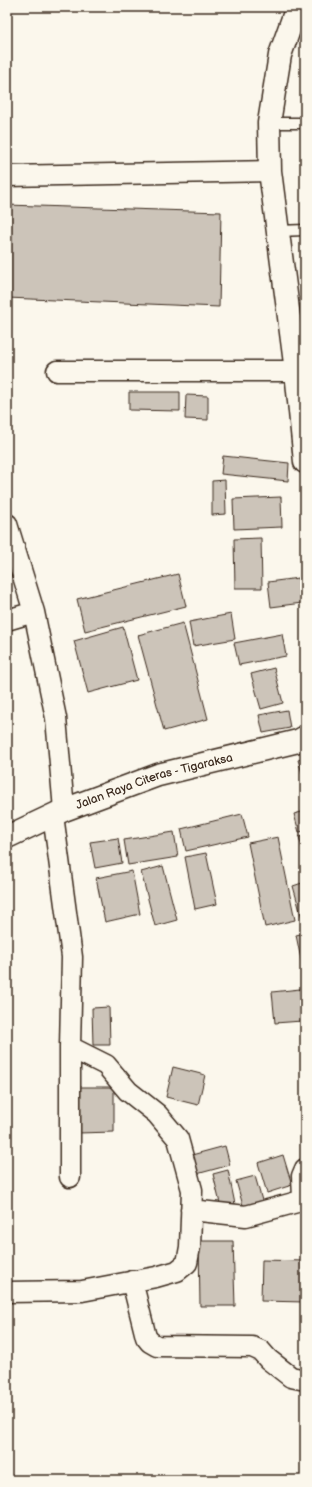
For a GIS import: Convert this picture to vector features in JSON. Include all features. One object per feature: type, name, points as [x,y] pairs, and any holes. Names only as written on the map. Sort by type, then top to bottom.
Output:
[{"type":"street","points":[[297,7],[280,55],[268,123],[270,171],[296,371],[305,462]]},
{"type":"street","points":[[7,176],[270,171]]},
{"type":"street","points":[[57,370],[296,371]]},
{"type":"street","points":[[7,524],[34,612],[56,718],[59,813],[72,957],[70,1177]]},
{"type":"street","points":[[7,620],[34,612]]},
{"type":"street","name":"Jalan Raya Citeras - Tigaraksa","points":[[7,837],[59,813],[158,775],[298,741],[305,737]]},
{"type":"street","points":[[7,1292],[82,1291],[177,1271],[187,1263],[190,1248],[192,1190],[178,1139],[157,1114],[128,1091],[106,1065],[70,1047]]},
{"type":"street","points":[[191,1210],[246,1216],[297,1202],[303,1198],[302,1176],[305,1169]]},
{"type":"street","points":[[132,1281],[146,1337],[150,1342],[158,1346],[252,1347],[261,1351],[268,1359],[291,1377],[305,1380]]},
{"type":"lane","points":[[268,123],[305,123]]},
{"type":"lane","points":[[278,231],[305,230]]},
{"type":"building","points":[[7,205],[221,212],[219,307],[7,298]]},
{"type":"building","points":[[129,392],[180,392],[180,411],[129,410]]},
{"type":"building","points":[[186,395],[208,396],[208,420],[185,419]]},
{"type":"building","points":[[223,456],[289,463],[288,481],[221,474]]},
{"type":"building","points":[[225,480],[226,514],[212,515],[212,481]]},
{"type":"building","points":[[281,497],[282,527],[234,529],[233,499]]},
{"type":"building","points":[[261,538],[262,588],[235,588],[234,539]]},
{"type":"building","points":[[178,574],[186,606],[85,631],[77,599]]},
{"type":"building","points":[[299,578],[302,603],[271,607],[268,582]]},
{"type":"building","points":[[231,614],[235,639],[193,646],[189,622]]},
{"type":"building","points":[[183,623],[208,719],[164,731],[138,635]]},
{"type":"building","points":[[123,627],[137,680],[88,693],[74,641]]},
{"type":"building","points":[[282,634],[286,656],[239,665],[234,643]]},
{"type":"building","points":[[274,668],[283,703],[261,709],[251,674]]},
{"type":"building","points":[[287,710],[290,728],[263,733],[259,715]]},
{"type":"building","points":[[305,758],[305,775],[303,776],[298,760]]},
{"type":"building","points":[[305,811],[305,831],[299,832],[294,814]]},
{"type":"building","points":[[242,814],[248,837],[186,851],[181,829]]},
{"type":"building","points":[[174,832],[178,857],[128,865],[124,840]]},
{"type":"building","points":[[305,836],[305,849],[303,850],[299,837]]},
{"type":"building","points":[[278,837],[295,920],[265,927],[248,843]]},
{"type":"building","points":[[118,838],[122,863],[95,868],[90,842]]},
{"type":"building","points":[[206,853],[217,904],[195,909],[185,857]]},
{"type":"building","points":[[163,866],[177,920],[155,926],[141,872]]},
{"type":"building","points":[[132,871],[140,914],[105,922],[96,878]]},
{"type":"building","points":[[305,882],[305,921],[303,922],[293,886]]},
{"type":"building","points":[[305,933],[305,974],[304,974],[296,935]]},
{"type":"building","points":[[300,989],[302,1021],[275,1023],[272,992]]},
{"type":"building","points":[[109,1007],[110,1045],[93,1045],[92,1008]]},
{"type":"building","points":[[173,1067],[205,1075],[198,1105],[166,1097]]},
{"type":"building","points":[[77,1087],[114,1087],[114,1132],[78,1133]]},
{"type":"building","points":[[225,1146],[230,1165],[193,1175],[188,1156]]},
{"type":"building","points":[[283,1155],[292,1185],[267,1193],[258,1163]]},
{"type":"building","points":[[228,1170],[236,1209],[222,1212],[213,1174]]},
{"type":"building","points":[[255,1176],[263,1204],[244,1209],[236,1181]]},
{"type":"building","points":[[199,1241],[233,1241],[235,1306],[200,1306]]},
{"type":"building","points":[[262,1260],[305,1261],[305,1302],[261,1301]]}]
